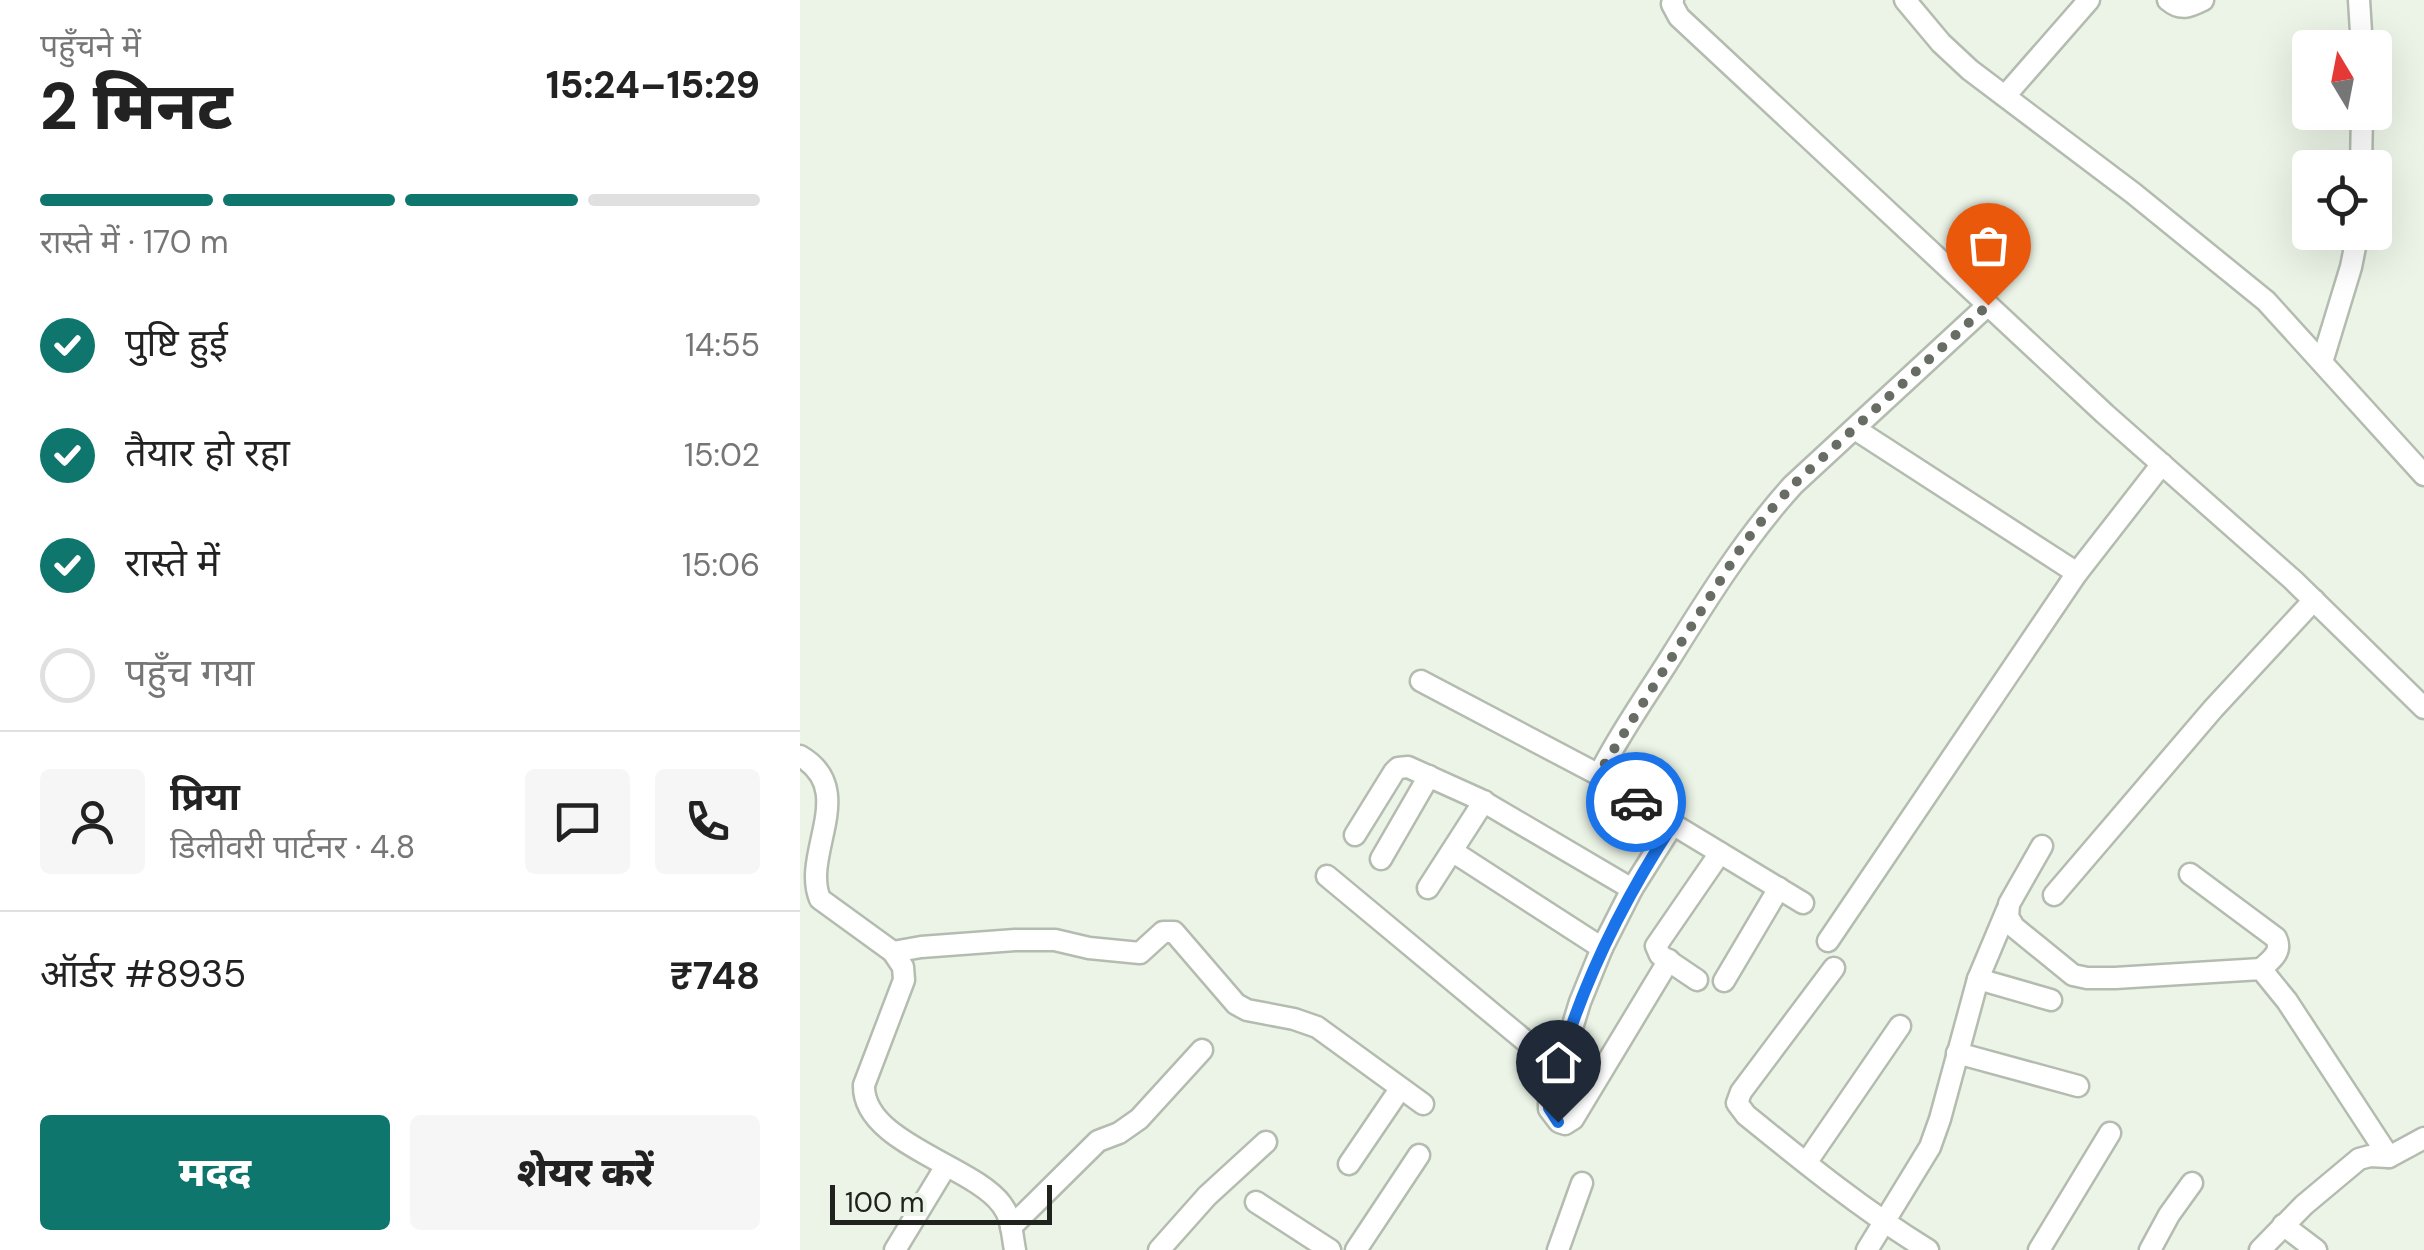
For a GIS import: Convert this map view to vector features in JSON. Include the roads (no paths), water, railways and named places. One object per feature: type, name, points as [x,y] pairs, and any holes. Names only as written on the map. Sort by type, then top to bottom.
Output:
[{"type":"street","points":[[1673,0],[1680,17],[1988,305],[2314,600],[2424,708]]},
{"type":"street","points":[[1905,0],[1940,44],[2134,193],[2266,301],[2424,475]]},
{"type":"street","points":[[2005,96],[2088,0]]},
{"type":"street","points":[[2168,0],[2183,8],[2203,0]]},
{"type":"street","points":[[2359,0],[2361,30]]},
{"type":"street","points":[[2322,362],[2354,250]]},
{"type":"street","points":[[1603,777],[1610,754],[1742,546],[1768,513],[1794,484],[1988,305]]},
{"type":"street","points":[[1855,429],[2078,573]]},
{"type":"street","points":[[1828,941],[2078,573],[2162,464]]},
{"type":"street","points":[[2054,895],[2213,709],[2314,600]]},
{"type":"street","points":[[1421,681],[1603,777],[1613,788],[1803,902]]},
{"type":"street","points":[[800,756],[816,768],[827,796],[816,882],[820,899],[893,952],[903,967],[904,980],[864,1085],[864,1100],[873,1114],[905,1142],[993,1194],[1008,1214],[1015,1250]]},
{"type":"street","points":[[1355,835],[1398,768],[1408,767],[1484,801],[1632,889]]},
{"type":"street","points":[[1381,859],[1429,776]]},
{"type":"street","points":[[1428,888],[1484,801]]},
{"type":"street","points":[[1668,960],[1573,1119],[1565,1124],[1558,1122],[1549,1108],[1580,1002],[1632,889],[1673,824]]},
{"type":"street","points":[[1867,1250],[1930,1146],[1978,980],[2007,910],[2042,846]]},
{"type":"street","points":[[1452,851],[1602,948]]},
{"type":"street","points":[[1697,980],[1657,950],[1658,942],[1720,852]]},
{"type":"street","points":[[2007,910],[2014,927],[2080,977],[2261,969],[2276,953],[2276,938],[2190,874]]},
{"type":"street","points":[[1327,876],[1559,1069]]},
{"type":"street","points":[[1724,980],[1779,888]]},
{"type":"street","points":[[893,952],[1015,940],[1055,940],[1089,948],[1140,952],[1163,932],[1174,932],[1236,1004],[1317,1027],[1423,1104]]},
{"type":"street","points":[[1834,968],[1738,1098],[1739,1108],[1884,1223],[1928,1250]]},
{"type":"street","points":[[2261,969],[2287,1001],[2389,1157]]},
{"type":"street","points":[[1978,980],[2051,1000]]},
{"type":"street","points":[[1806,1164],[1900,1026]]},
{"type":"street","points":[[1012,1227],[1098,1141],[1139,1119],[1202,1050]]},
{"type":"street","points":[[1957,1053],[2078,1086]]},
{"type":"street","points":[[1349,1164],[1400,1089]]},
{"type":"street","points":[[2039,1250],[2110,1133]]},
{"type":"street","points":[[2260,1250],[2304,1204],[2359,1160],[2389,1157],[2424,1138]]},
{"type":"street","points":[[1158,1250],[1207,1196],[1266,1142]]},
{"type":"street","points":[[1356,1250],[1419,1155]]},
{"type":"street","points":[[895,1250],[946,1166]]},
{"type":"street","points":[[1558,1250],[1582,1183]]},
{"type":"street","points":[[2150,1250],[2169,1214],[2192,1184]]},
{"type":"street","points":[[1256,1202],[1330,1250]]},
{"type":"street","points":[[2282,1225],[2316,1250]]}]
